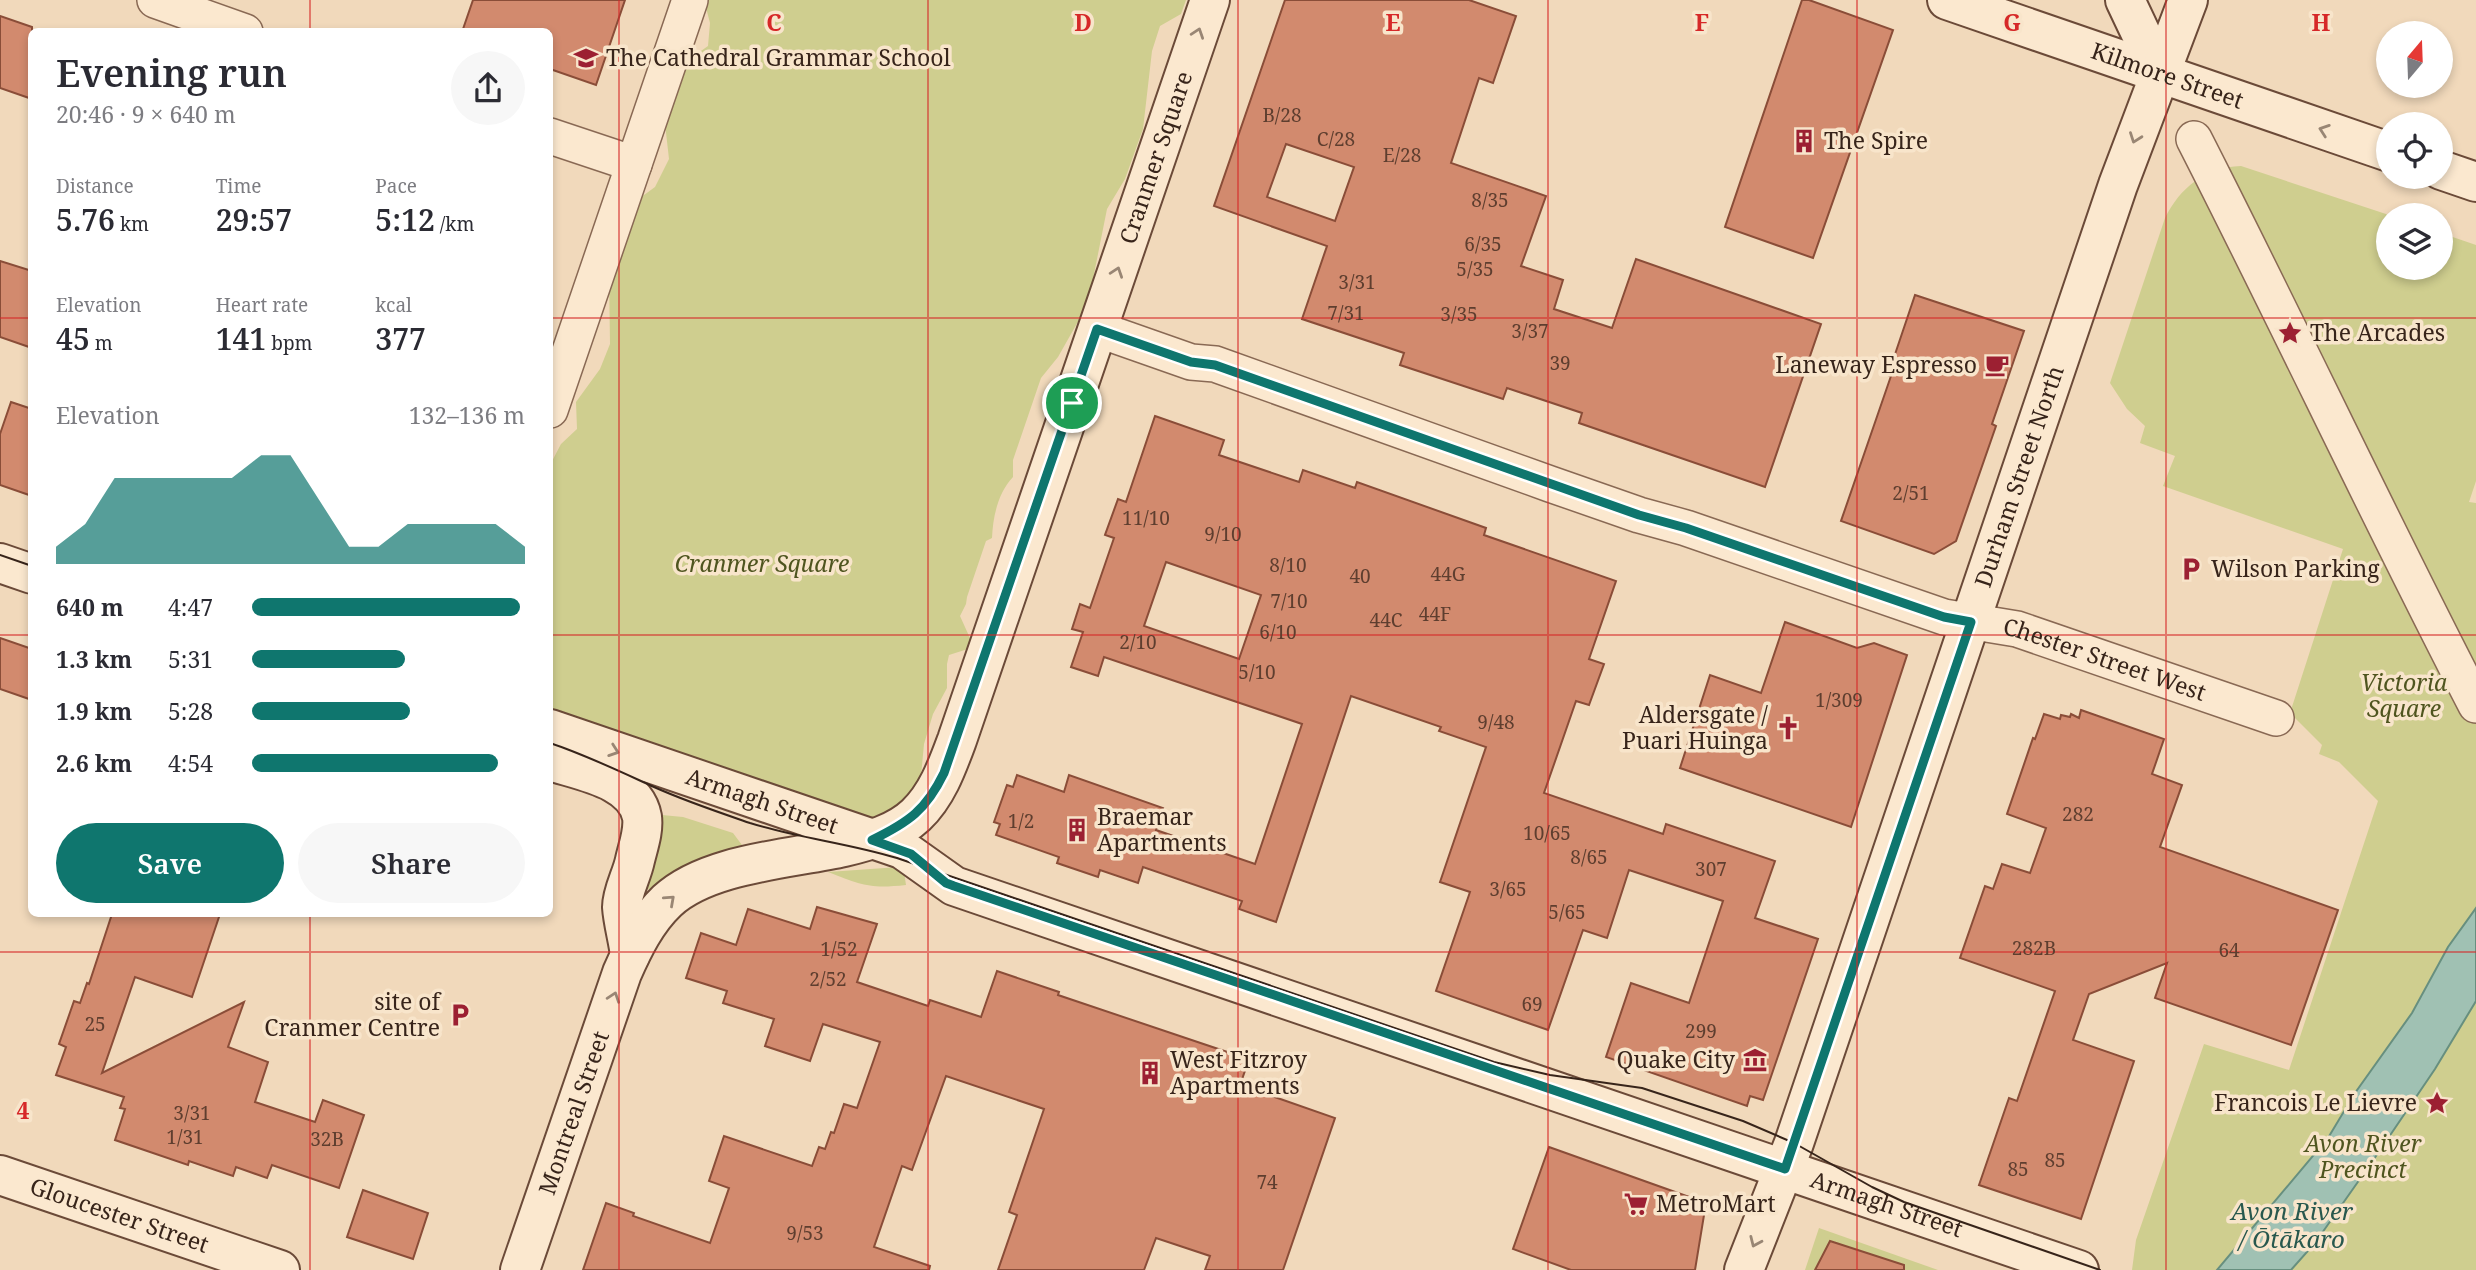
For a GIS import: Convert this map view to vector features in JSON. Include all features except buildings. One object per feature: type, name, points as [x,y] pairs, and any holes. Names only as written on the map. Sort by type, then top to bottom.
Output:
[{"type":"main road","name":"Cranmer Square","points":[[872,840],[900,827],[918,813],[944,773],[1210,0]]},
{"type":"main road","name":"Kilmore Street","points":[[1947,0],[2376,148]]},
{"type":"main road","points":[[2125,0],[2160,74]]},
{"type":"main road","name":"Durham Street North","points":[[1744,1270],[1785,1169],[2118,185],[2188,0]]},
{"type":"main road","points":[[2453,174],[2476,182]]},
{"type":"main road","points":[[0,563],[28,573]]},
{"type":"main road","name":"Armagh Street","points":[[553,730],[911,854],[946,883],[954,886],[2079,1270]]},
{"type":"main road","name":"Montreal Street","points":[[553,762],[607,780],[632,797],[639,810],[641,832],[622,905],[630,955]]},
{"type":"main road","name":"Montreal Street","points":[[520,1270],[630,955],[654,915],[691,884],[747,865],[872,840]]},
{"type":"main road","name":"Gloucester Street","points":[[0,1175],[280,1270]]},
{"type":"street","points":[[155,0],[234,28]]},
{"type":"street","points":[[553,401],[690,0]]},
{"type":"street","points":[[553,137],[634,164]]},
{"type":"street","points":[[2193,139],[2476,705]]},
{"type":"street","name":"Chester Street West","points":[[1097,329],[1191,362],[1225,368],[1639,515],[1686,528],[1944,617],[2017,629],[2276,718]]},
{"type":"green space","name":"Cranmer Square","points":[[704,0],[1186,0],[1181,14],[1160,26],[1152,51],[1143,129],[1125,179],[1107,209],[1088,304],[1058,357],[1041,378],[1013,460],[1013,477],[1000,498],[992,538],[986,541],[960,616],[974,647],[949,655],[947,688],[933,714],[924,744],[920,787],[898,818],[859,817],[553,710],[553,459],[561,444],[577,429],[576,402],[600,369],[610,344],[609,274],[623,251],[623,225],[629,206],[655,187],[669,159],[663,106],[684,63],[708,46],[710,23]]},
{"type":"green space","points":[[2241,166],[2376,211],[2376,280],[2453,280],[2453,237],[2476,245],[2476,481],[2469,502],[2476,503],[2476,1270],[2132,1270],[2136,1240],[2204,1044],[2289,1070],[2378,801],[2339,762],[2319,754],[2322,745],[2290,713],[2343,549],[2163,486],[2175,456],[2140,443],[2145,426],[2127,409],[2110,383],[2171,207],[2195,181],[2228,167]]},
{"type":"green space","points":[[662,815],[683,817],[733,833],[742,845],[690,864],[650,889],[643,890]]},
{"type":"green space","points":[[899,867],[904,872],[906,885],[866,885],[828,872]]},
{"type":"green space","points":[[1819,1228],[1938,1270],[1805,1270]]},
{"type":"water","name":"Avon River / Ōtākaro","points":[[2476,908],[2476,1001],[2435,1069],[2315,1243],[2291,1270],[2217,1270],[2328,1138],[2355,1093],[2412,1013],[2448,947]]},
{"type":"tram line","points":[[0,555],[28,565]]},
{"type":"tram line","points":[[553,744],[678,797],[750,823],[897,858],[1494,1062],[1550,1075],[1642,1088],[1743,1121],[1794,1143],[1904,1202],[2100,1270]]},
{"type":"place","name":"The Cathedral Grammar School","points":[[586,58]]},
{"type":"place","name":"The Spire","points":[[1804,141]]},
{"type":"place","name":"The Arcades","points":[[2290,333]]},
{"type":"place","name":"Laneway Espresso","points":[[1997,365]]},
{"type":"place","name":"Wilson Parking","points":[[2191,569]]},
{"type":"place","name":"Aldersgate / Puari Huinga","points":[[1788,728]]},
{"type":"place","name":"Braemar Apartments","points":[[1077,830]]},
{"type":"place","name":"site of Cranmer Centre","points":[[460,1015]]},
{"type":"place","name":"Quake City","points":[[1755,1060]]},
{"type":"place","name":"West Fitzroy Apartments","points":[[1150,1073]]},
{"type":"place","name":"Francois Le Lievre","points":[[2437,1103]]},
{"type":"place","name":"MetroMart","points":[[1636,1204]]},
{"type":"route","points":[[1097,329],[1191,362],[1215,365],[1639,515],[1686,528],[1944,617],[1971,622],[1785,1169],[954,886],[946,883],[911,854],[872,840],[900,827],[918,813],[944,773],[1072,403],[1097,329]]},
{"type":"park label","name":"Victoria Square","points":[[2404,696]]},
{"type":"park label","name":"Avon River Precinct","points":[[2363,1157]]}]
